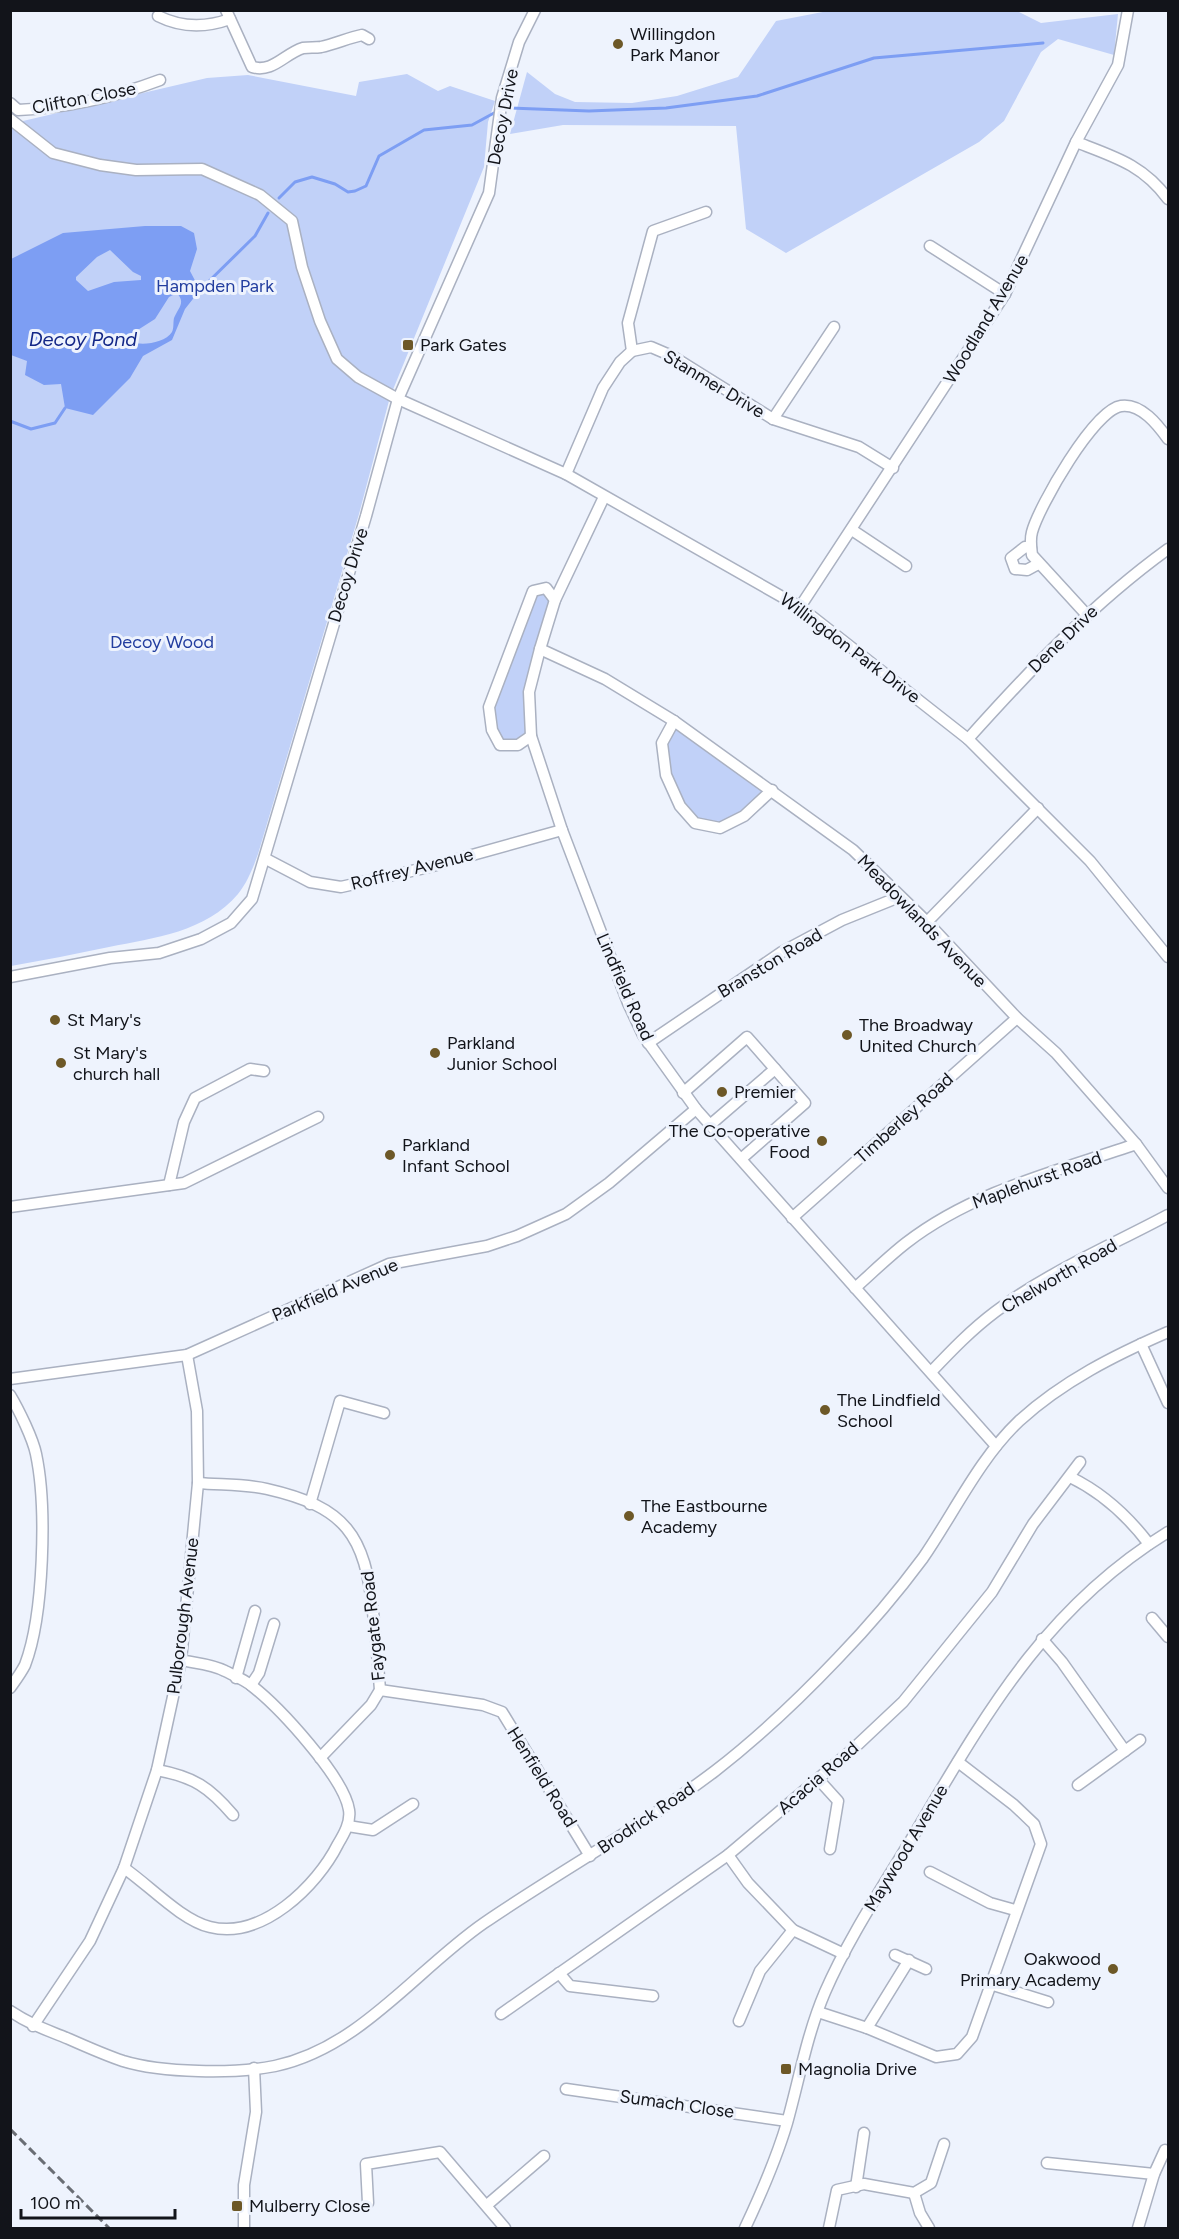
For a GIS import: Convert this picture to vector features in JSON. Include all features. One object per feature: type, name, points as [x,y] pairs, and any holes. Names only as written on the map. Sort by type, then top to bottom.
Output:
[{"type":"street","name":"Decoy Drive","points":[[10,977],[110,958],[159,953],[201,939],[231,923],[252,899],[266,859],[398,399],[489,193],[502,98],[519,42],[535,10]]},
{"type":"street","name":"Woodland Avenue","points":[[800,607],[1005,294],[1077,142],[1118,65],[1128,10]]},
{"type":"street","points":[[158,16],[175,24],[207,27],[228,15],[252,67],[260,69],[269,68],[294,51],[306,47],[319,47],[362,35],[369,39]]},
{"type":"street","name":"Clifton Close","points":[[10,103],[18,110],[43,109],[123,93],[160,80]]},
{"type":"street","name":"Willingdon Park Drive","points":[[10,120],[53,153],[100,165],[136,170],[202,169],[260,195],[292,221],[302,267],[320,321],[337,359],[358,377],[398,399],[566,474],[604,497],[715,556],[800,607],[968,740],[1090,861],[1168,957]]},
{"type":"street","points":[[1077,142],[1132,164],[1156,182],[1168,199]]},
{"type":"street","points":[[566,474],[603,388],[620,362],[632,351],[628,323],[653,231],[706,212]]},
{"type":"street","points":[[930,246],[1005,294]]},
{"type":"street","points":[[773,419],[834,327]]},
{"type":"street","name":"Stanmer Drive","points":[[632,351],[651,347],[672,356],[773,419],[859,447],[893,468]]},
{"type":"street","points":[[1086,614],[1038,564],[1031,548],[1031,533],[1076,448],[1100,420],[1112,410],[1122,406],[1142,410],[1168,439]]},
{"type":"street","name":"Lindfield Road","points":[[604,497],[555,600],[529,692],[531,735],[561,830],[628,1003],[648,1043],[696,1109],[996,1446]]},
{"type":"street","points":[[852,530],[906,566]]},
{"type":"street","points":[[1031,548],[1024,547],[1015,552],[1011,558],[1015,569],[1027,570],[1038,564]]},
{"type":"street","name":"Dene Drive","points":[[968,740],[1038,661],[1086,614],[1168,549]]},
{"type":"street","points":[[531,735],[518,746],[500,745],[492,730],[489,707],[532,591],[546,588],[555,600]]},
{"type":"street","name":"Meadowlands Avenue","points":[[540,649],[606,679],[674,721],[853,850],[927,922],[1017,1018],[1056,1053],[1136,1144],[1168,1188]]},
{"type":"street","points":[[674,721],[662,742],[666,775],[680,806],[695,823],[720,828],[744,816],[772,790]]},
{"type":"street","points":[[927,922],[1038,808]]},
{"type":"street","name":"Roffrey Avenue","points":[[266,859],[310,882],[341,887],[429,867],[561,830]]},
{"type":"street","name":"Branston Road","points":[[648,1043],[782,952],[842,920],[899,897]]},
{"type":"street","name":"Timberley Road","points":[[792,1218],[1017,1018]]},
{"type":"street","points":[[683,1093],[747,1037],[805,1103],[741,1159]]},
{"type":"street","points":[[169,1185],[184,1122],[195,1098],[250,1069],[264,1071]]},
{"type":"street","points":[[710,1125],[775,1070]]},
{"type":"street","name":"Parkfield Avenue","points":[[10,1379],[188,1355],[389,1264],[487,1246],[566,1214],[609,1183],[696,1109]]},
{"type":"street","points":[[10,1207],[184,1183],[318,1117]]},
{"type":"street","name":"Maplehurst Road","points":[[855,1288],[907,1242],[977,1201],[1013,1185],[1136,1144]]},
{"type":"street","name":"Chelworth Road","points":[[931,1372],[962,1340],[995,1312],[1028,1290],[1168,1215]]},
{"type":"street","name":"Brodrick Road","points":[[10,2011],[33,2026],[127,2062],[198,2071],[254,2068],[295,2060],[341,2038],[385,2006],[482,1924],[590,1856],[716,1770],[807,1690],[865,1629],[922,1559],[996,1446],[1017,1423],[1053,1393],[1091,1369],[1168,1332]]},
{"type":"street","points":[[1142,1344],[1168,1403]]},
{"type":"street","name":"Pulborough Avenue","points":[[33,2026],[90,1941],[124,1868],[157,1770],[181,1660],[198,1483],[197,1410],[188,1355]]},
{"type":"street","points":[[10,1395],[36,1453],[41,1506],[41,1560],[36,1621],[24,1665],[10,1688]]},
{"type":"street","points":[[310,1504],[340,1401],[384,1413]]},
{"type":"street","name":"Acacia Road","points":[[501,2014],[728,1855],[818,1779],[903,1702],[992,1592],[1033,1524],[1080,1462]]},
{"type":"street","points":[[1070,1477],[1096,1490],[1132,1522],[1149,1544]]},
{"type":"street","name":"Faygate Road","points":[[198,1483],[267,1489],[310,1504],[335,1516],[352,1534],[362,1550],[369,1576],[380,1690],[371,1705],[320,1758]]},
{"type":"street","name":"Maywood Avenue","points":[[745,2229],[764,2188],[787,2121],[818,2012],[844,1954],[958,1762],[1001,1692],[1042,1639],[1114,1569],[1168,1532]]},
{"type":"street","points":[[236,1678],[255,1611]]},
{"type":"street","points":[[1152,1618],[1168,1637]]},
{"type":"street","points":[[251,1685],[259,1673],[274,1624]]},
{"type":"street","points":[[1042,1639],[1069,1671],[1125,1751]]},
{"type":"street","points":[[124,1868],[185,1916],[210,1927],[246,1926],[285,1908],[308,1889],[332,1857],[348,1826],[350,1810],[320,1758],[288,1720],[251,1685],[223,1669],[181,1660]]},
{"type":"street","name":"Henfield Road","points":[[380,1690],[483,1705],[502,1712],[590,1856]]},
{"type":"street","points":[[1078,1785],[1140,1740]]},
{"type":"street","points":[[818,2012],[867,2028],[936,2057],[957,2054],[972,2037],[1015,1910],[1041,1844],[1034,1824],[1014,1805],[958,1762]]},
{"type":"street","points":[[157,1770],[183,1774],[206,1787],[233,1815]]},
{"type":"street","points":[[818,1779],[838,1801],[830,1849]]},
{"type":"street","points":[[348,1826],[373,1830],[413,1804]]},
{"type":"street","points":[[728,1855],[748,1883],[793,1929],[844,1954]]},
{"type":"street","points":[[930,1872],[990,1903],[1015,1910]]},
{"type":"street","points":[[739,2021],[760,1971],[793,1929]]},
{"type":"street","points":[[895,1955],[926,1969]]},
{"type":"street","points":[[867,2028],[909,1960]]},
{"type":"street","points":[[559,1973],[570,1986],[653,1996]]},
{"type":"street","points":[[990,1984],[1048,2002]]},
{"type":"street","points":[[244,2229],[244,2184],[256,2112],[254,2068]]},
{"type":"street","name":"Sumach Close","points":[[566,2089],[787,2121]]},
{"type":"street","points":[[856,2187],[864,2133]]},
{"type":"street","points":[[829,2229],[837,2190],[864,2184],[914,2193],[931,2183],[944,2144]]},
{"type":"street","points":[[1138,2229],[1154,2174],[1166,2150]]},
{"type":"street","points":[[368,2203],[366,2164],[440,2152],[505,2229]]},
{"type":"street","points":[[487,2205],[544,2156]]},
{"type":"street","points":[[1047,2163],[1154,2174]]},
{"type":"street","points":[[914,2193],[929,2229]]},
{"type":"green space","points":[[833,10],[1017,11],[1041,23],[1118,14],[1114,55],[1058,39],[1041,52],[1004,121],[979,142],[786,253],[746,229],[736,126],[563,125],[510,134],[527,72],[555,94],[575,102],[632,103],[677,96],[738,77],[776,21]]},
{"type":"green space","name":"Hampden Park","points":[[407,74],[438,91],[450,86],[495,101],[488,122],[484,167],[390,397],[359,514],[252,870],[241,890],[225,907],[195,925],[144,940],[11,966],[10,124],[207,78],[248,75],[356,96],[359,82]]},
{"type":"green space","points":[[546,588],[555,600],[529,692],[531,736],[500,745],[489,707],[533,591]]},
{"type":"green space","points":[[674,721],[772,790],[720,828],[695,823],[680,806],[662,743]]},
{"type":"water","name":"Decoy Pond","points":[[145,226],[181,226],[194,233],[197,249],[190,271],[200,290],[185,309],[172,340],[143,356],[130,378],[93,415],[65,408],[61,384],[44,385],[25,375],[27,361],[11,355],[11,259],[63,233]],"holes":[[[110,250],[133,272],[141,276],[141,280],[114,282],[88,291],[76,280],[76,277],[97,257]],[[177,293],[181,303],[169,336],[153,343],[132,342],[133,333],[155,319],[169,297]]]},
{"type":"waterway","points":[[510,108],[589,111],[666,108],[757,96],[874,58],[1043,43]]},
{"type":"waterway","points":[[279,198],[295,182],[312,177],[335,184],[348,192],[355,191],[366,186],[379,156],[424,130],[472,125],[494,113]]},
{"type":"waterway","points":[[200,290],[255,236],[268,213]]},
{"type":"waterway","points":[[10,421],[31,429],[55,423],[65,408]]},
{"type":"railway","points":[[10,2129],[109,2228]]},
{"type":"place","name":"Willingdon Park Manor","points":[[618,44]]},
{"type":"place","name":"Park Gates","points":[[408,345]]},
{"type":"place","name":"St Mary's","points":[[55,1020]]},
{"type":"place","name":"The Broadway United Church","points":[[847,1035]]},
{"type":"place","name":"Parkland Junior School","points":[[435,1053]]},
{"type":"place","name":"St Mary's church hall","points":[[61,1063]]},
{"type":"place","name":"Premier","points":[[722,1092]]},
{"type":"place","name":"The Co-operative Food","points":[[822,1141]]},
{"type":"place","name":"Parkland Infant School","points":[[390,1155]]},
{"type":"place","name":"The Lindfield School","points":[[825,1410]]},
{"type":"place","name":"The Eastbourne Academy","points":[[629,1516]]},
{"type":"place","name":"Oakwood Primary Academy","points":[[1113,1969]]},
{"type":"place","name":"Magnolia Drive","points":[[786,2069]]},
{"type":"place","name":"Mulberry Close","points":[[237,2206]]},
{"type":"park label","name":"Decoy Wood","points":[[162,642]]}]
